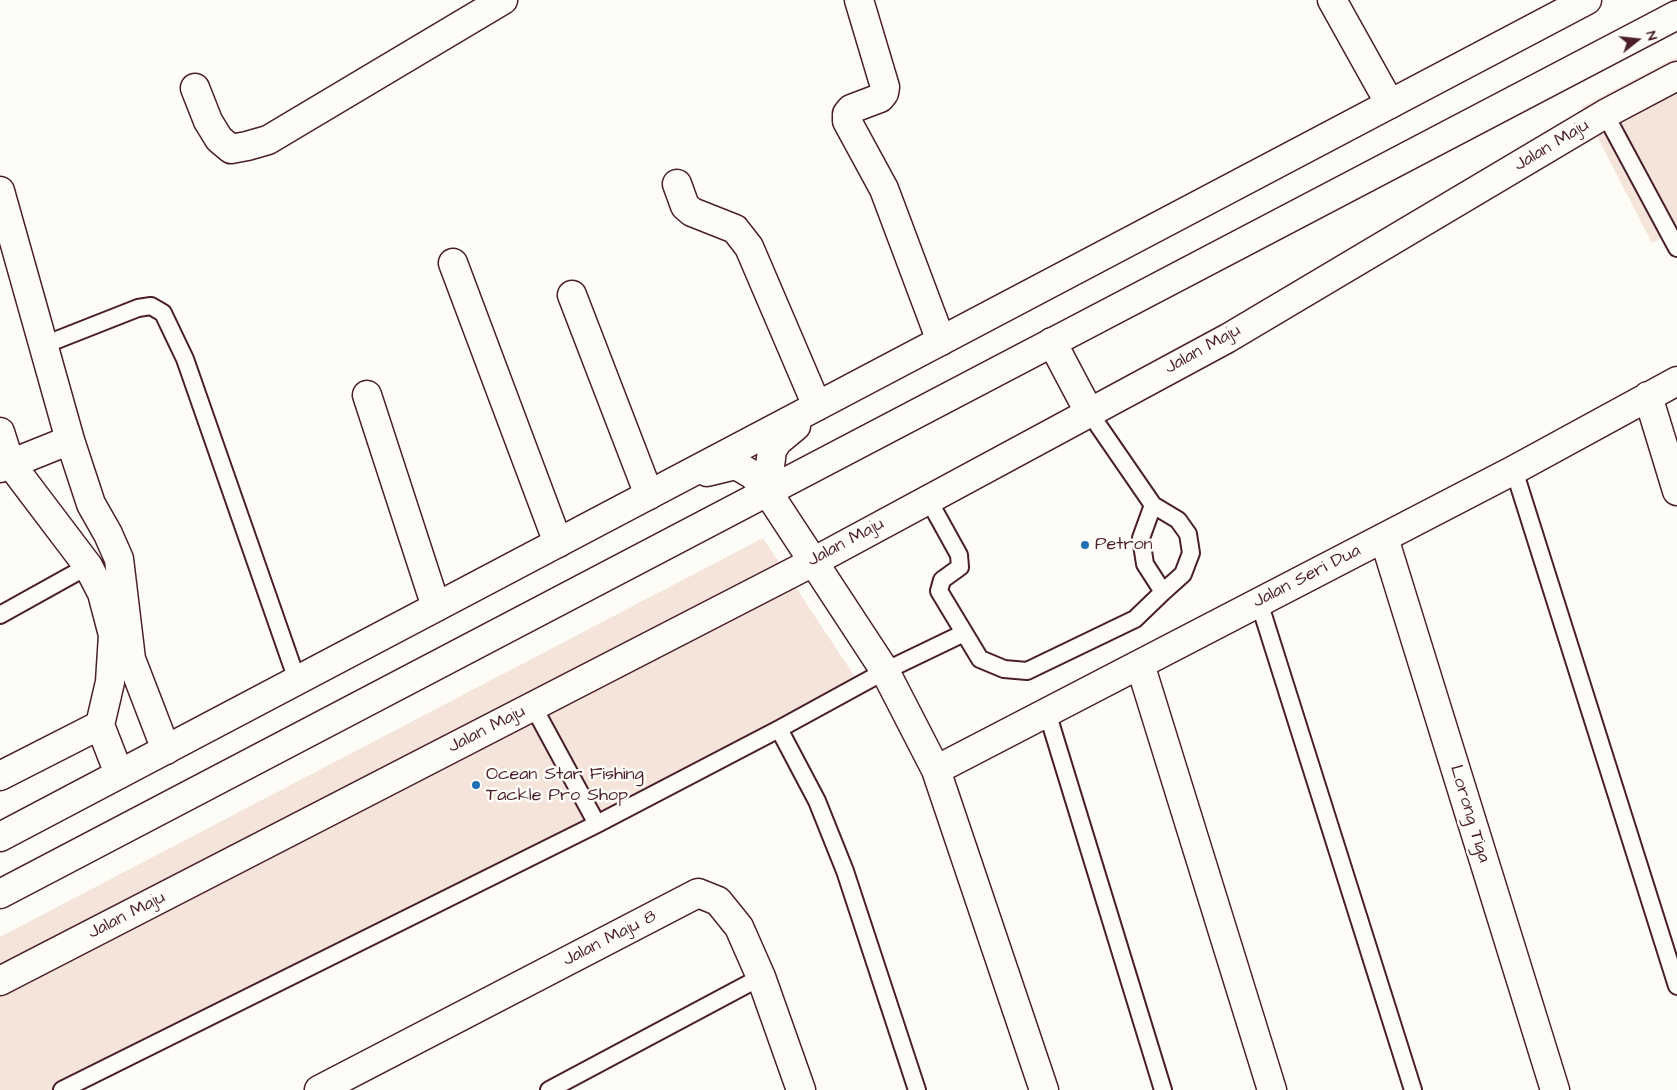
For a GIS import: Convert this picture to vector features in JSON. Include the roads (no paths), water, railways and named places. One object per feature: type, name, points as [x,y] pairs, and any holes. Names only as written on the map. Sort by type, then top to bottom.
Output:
[{"type":"street","points":[[195,88],[208,122],[219,139],[231,149],[268,140],[503,0]]},
{"type":"street","points":[[859,0],[885,87],[884,93],[880,98],[851,109],[847,114],[847,121],[884,189],[941,341]]},
{"type":"street","points":[[1332,0],[1390,104]]},
{"type":"street","points":[[0,837],[1588,0]]},
{"type":"street","points":[[0,894],[1677,15]]},
{"type":"street","name":"Jalan Maju","points":[[0,981],[813,562],[1228,338],[1605,114],[1677,76]]},
{"type":"street","points":[[677,184],[684,206],[692,212],[735,229],[749,247],[822,404]]},
{"type":"street","points":[[0,191],[70,440],[91,504],[108,534],[118,559],[131,659],[166,750]]},
{"type":"street","points":[[453,263],[558,543]]},
{"type":"street","points":[[572,295],[649,495]]},
{"type":"street","points":[[1052,342],[1089,412]]},
{"type":"street","name":"Jalan Seri Dua","points":[[936,770],[1514,470],[1677,381]]},
{"type":"street","points":[[367,394],[436,607]]},
{"type":"street","points":[[1648,396],[1677,491]]},
{"type":"street","points":[[767,491],[772,450],[778,441],[822,404]]},
{"type":"street","points":[[0,432],[5,466],[88,566],[102,593],[113,635],[110,682],[100,725],[119,774]]},
{"type":"street","points":[[5,466],[70,440]]},
{"type":"street","points":[[673,482],[736,465],[753,475],[767,491],[885,671],[936,770],[1044,1090]]},
{"type":"street","name":"Lorong Tiga","points":[[1384,538],[1555,1090]]},
{"type":"street","points":[[1140,664],[1272,1090]]},
{"type":"street","points":[[0,776],[100,725]]},
{"type":"street","name":"Jalan Maju 8","points":[[319,1090],[698,893],[718,901],[739,927],[761,977],[798,1089]]},
{"type":"lane","points":[[1605,114],[1673,229],[1677,248]]},
{"type":"lane","points":[[44,345],[138,308],[151,306],[163,313],[185,359],[298,680]]},
{"type":"lane","points":[[928,499],[959,555],[960,567],[942,580],[939,591],[980,660],[1004,669],[1027,671],[1135,619],[1183,574],[1191,553],[1188,534],[1178,520],[1153,505],[1089,412]]},
{"type":"lane","points":[[1514,470],[1677,986]]},
{"type":"lane","points":[[1153,505],[1141,538],[1145,564],[1163,592]]},
{"type":"lane","points":[[0,615],[88,566]]},
{"type":"lane","points":[[1259,602],[1413,1090]]},
{"type":"lane","points":[[62,1090],[597,824],[779,730],[885,671],[964,633]]},
{"type":"lane","points":[[533,706],[597,824]]},
{"type":"lane","points":[[1047,712],[1163,1090]]},
{"type":"lane","points":[[779,730],[817,801],[845,872],[918,1090]]},
{"type":"lane","points":[[549,1090],[761,977]]},
{"type":"place","name":"Petron","points":[[1085,545]]},
{"type":"place","name":"Ocean Star Fishing Tackle Pro Shop","points":[[476,785]]}]
